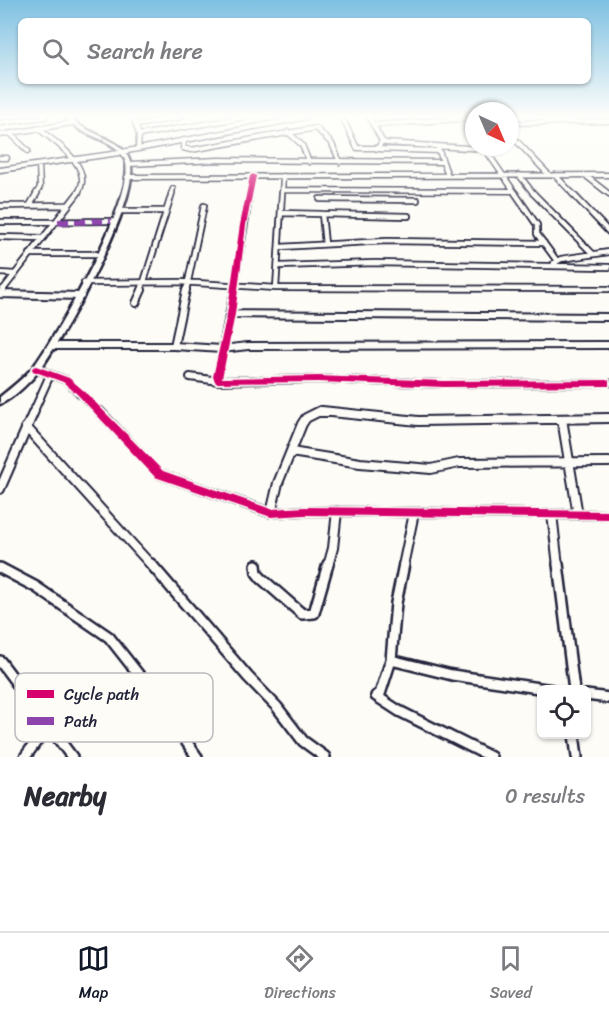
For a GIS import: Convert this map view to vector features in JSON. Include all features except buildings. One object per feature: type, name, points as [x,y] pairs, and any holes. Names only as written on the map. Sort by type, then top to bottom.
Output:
[{"type":"main road","points":[[0,399],[36,369],[53,346],[80,296],[118,211],[129,177],[129,164],[121,152]]},
{"type":"main road","points":[[86,283],[129,177],[121,152]]},
{"type":"main road","points":[[13,388],[49,345],[80,296]]},
{"type":"street","points":[[0,294],[58,222],[67,205],[81,189],[82,180],[76,159],[68,152]]},
{"type":"street","points":[[0,170],[119,152]]},
{"type":"street","points":[[215,152],[218,160]]},
{"type":"street","points":[[306,152],[309,162]]},
{"type":"street","points":[[336,152],[340,162]]},
{"type":"street","points":[[439,152],[448,176]]},
{"type":"street","points":[[486,152],[537,225],[537,232],[555,263]]},
{"type":"street","points":[[529,152],[609,232]]},
{"type":"street","points":[[0,158],[7,158]]},
{"type":"street","points":[[129,164],[218,160],[442,162]]},
{"type":"street","points":[[355,162],[356,175]]},
{"type":"street","points":[[30,205],[40,187],[39,165]]},
{"type":"street","points":[[519,175],[542,203],[593,254]]},
{"type":"street","points":[[586,175],[609,194]]},
{"type":"street","points":[[129,177],[609,175]]},
{"type":"street","points":[[219,381],[216,377],[231,314],[243,225],[253,176]]},
{"type":"street","points":[[276,288],[284,176]]},
{"type":"street","points":[[136,303],[146,282],[164,211],[173,189]]},
{"type":"street","points":[[283,190],[512,191]]},
{"type":"street","points":[[321,190],[320,214],[325,244]]},
{"type":"street","points":[[320,199],[417,200]]},
{"type":"street","points":[[0,206],[67,205]]},
{"type":"street","points":[[174,346],[204,206]]},
{"type":"street","points":[[118,211],[164,211]]},
{"type":"street","points":[[282,213],[408,216]]},
{"type":"street","points":[[0,222],[111,221]]},
{"type":"street","points":[[0,237],[43,238]]},
{"type":"street","points":[[280,247],[387,241],[544,243]]},
{"type":"street","points":[[279,266],[392,263],[516,267],[555,263],[609,252]]},
{"type":"street","points":[[30,254],[96,254]]},
{"type":"street","points":[[555,263],[609,267]]},
{"type":"street","points":[[0,273],[15,274]]},
{"type":"street","points":[[86,283],[188,282],[276,288],[608,290]]},
{"type":"street","points":[[0,294],[80,296]]},
{"type":"street","points":[[231,314],[609,318]]},
{"type":"street","points":[[53,346],[174,346],[222,349],[248,346],[609,345]]},
{"type":"street","points":[[36,369],[66,380],[159,474],[271,513],[609,515]]},
{"type":"street","points":[[0,489],[50,375]]},
{"type":"street","points":[[190,377],[219,381],[318,379],[443,384],[609,383]]},
{"type":"street","points":[[271,513],[278,483],[302,424],[306,418],[324,411],[394,420],[609,418]]},
{"type":"street","points":[[562,419],[578,515]]},
{"type":"street","points":[[26,427],[118,526],[248,677],[278,707],[303,741],[325,757]]},
{"type":"street","points":[[291,452],[360,463],[431,469],[459,463],[609,462]]},
{"type":"street","points":[[256,565],[256,573],[298,611],[302,614],[314,613],[333,548],[337,512]]},
{"type":"street","points":[[414,513],[396,603],[391,660],[380,694],[376,696],[399,711],[491,757]]},
{"type":"street","points":[[552,514],[573,685]]},
{"type":"street","points":[[0,568],[36,587],[109,638],[137,673]]},
{"type":"street","points":[[391,660],[452,675],[537,688]]},
{"type":"street","points":[[0,661],[15,680]]},
{"type":"street","points":[[591,695],[609,698]]},
{"type":"street","points":[[575,739],[577,757]]},
{"type":"street","points":[[25,757],[36,742]]},
{"type":"street","points":[[62,742],[72,757]]},
{"type":"street","points":[[187,742],[197,757]]},
{"type":"marked path","points":[[58,222],[111,221]]},
{"type":"cycle path","points":[[253,176],[243,225],[231,314],[217,377],[219,381],[318,379],[443,384],[609,383]]},
{"type":"cycle path","points":[[36,369],[66,380],[159,474],[271,513],[305,511],[609,515]]}]
